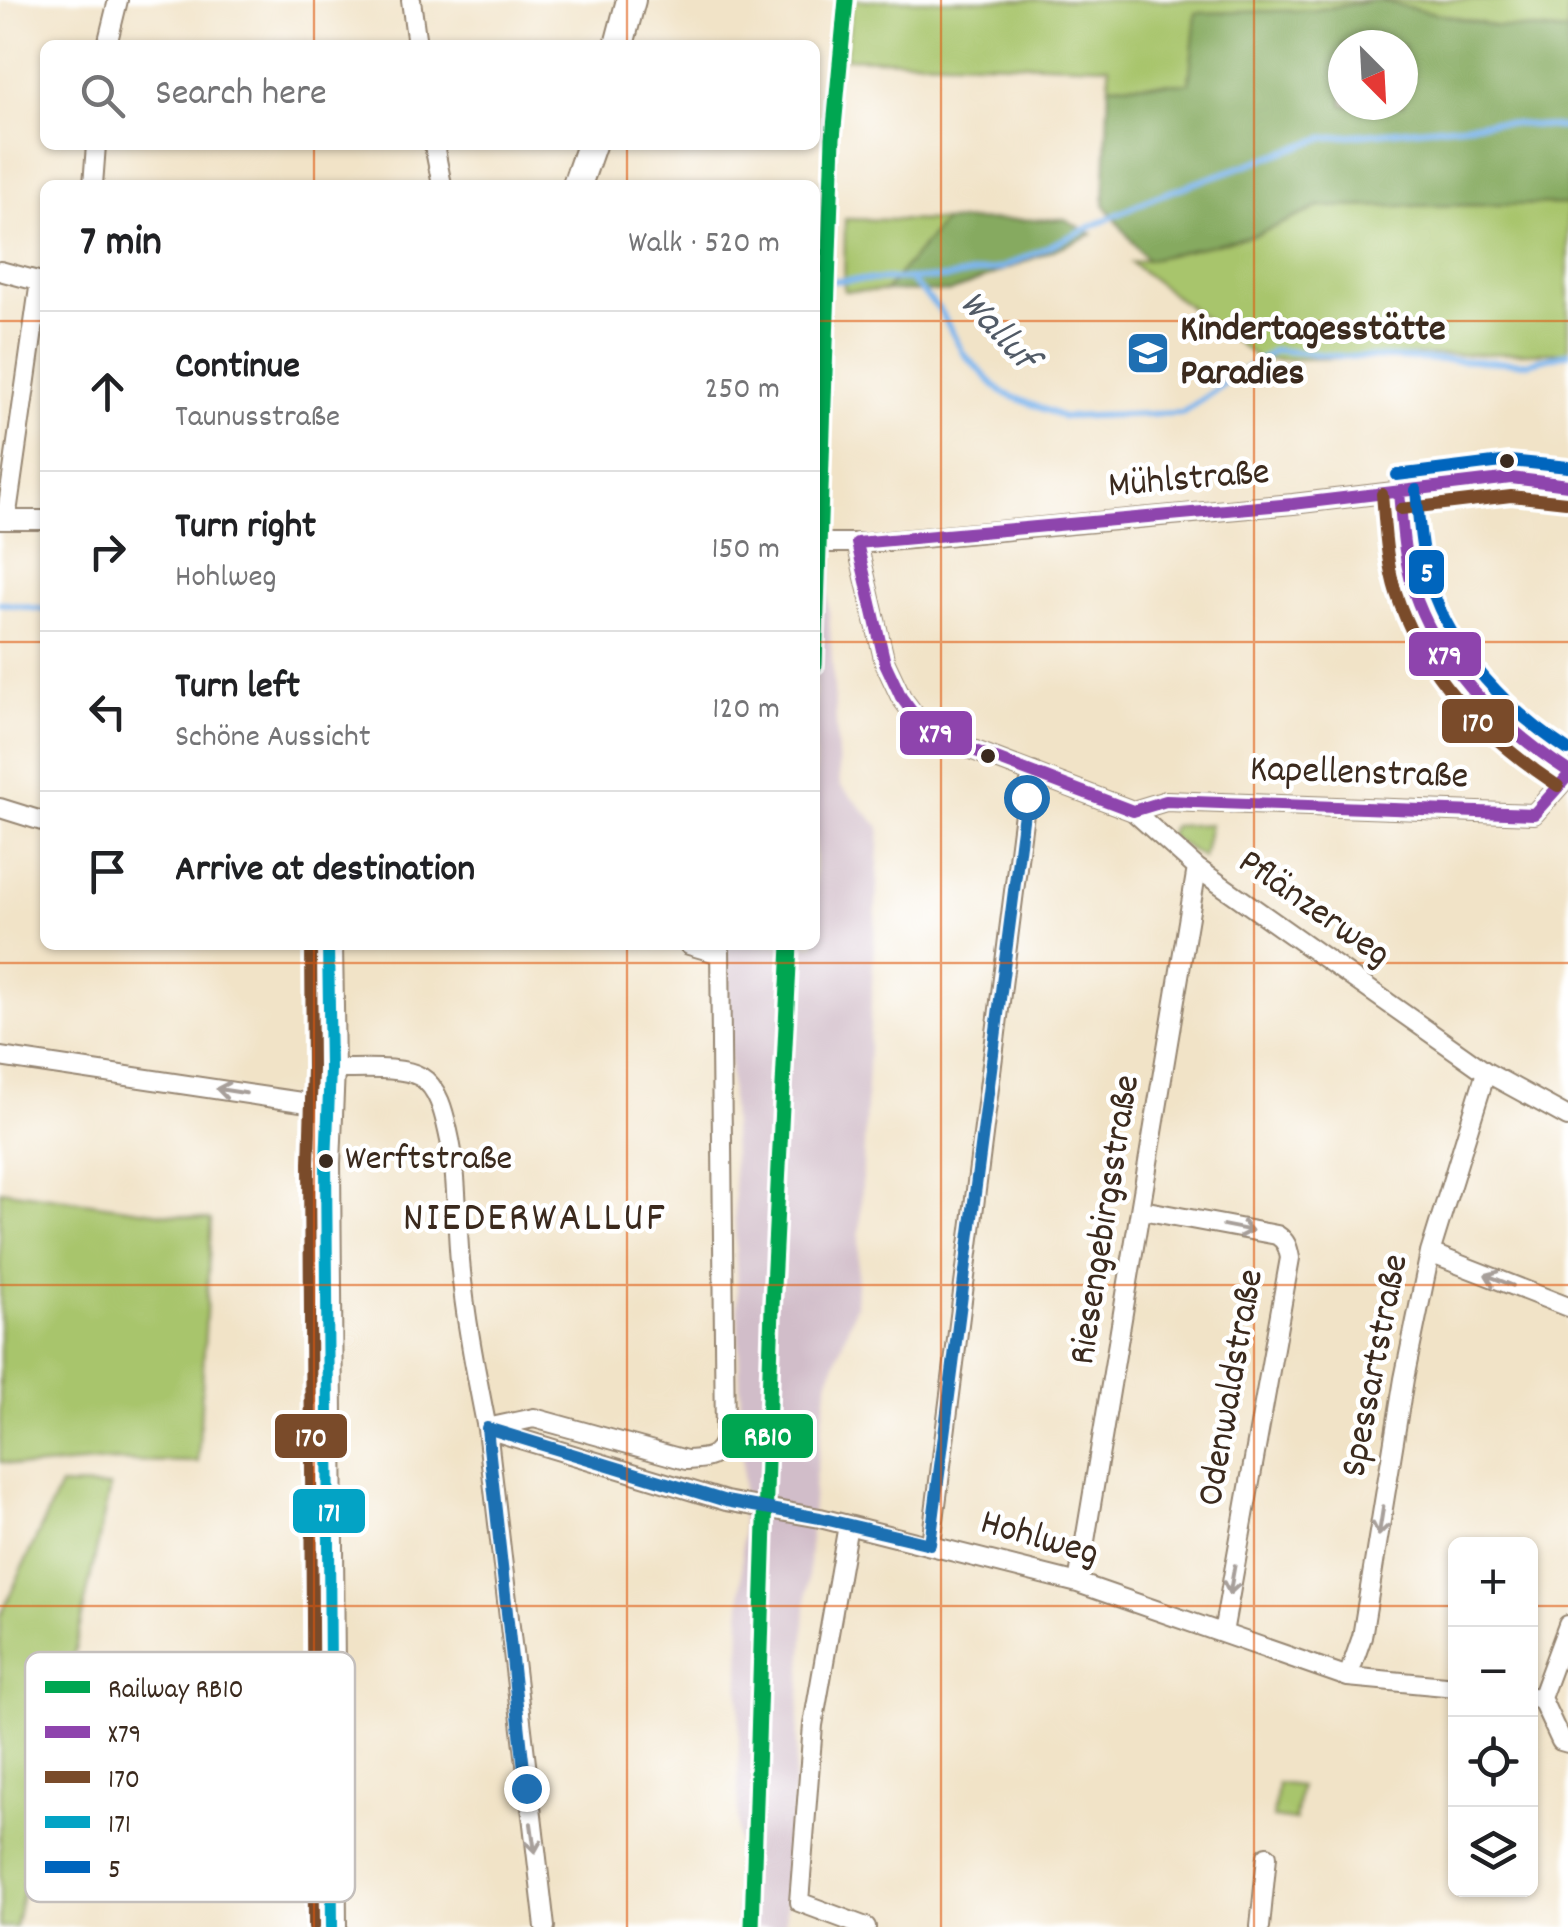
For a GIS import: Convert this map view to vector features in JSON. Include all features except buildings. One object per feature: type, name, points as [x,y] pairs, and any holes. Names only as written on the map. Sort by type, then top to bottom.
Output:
[{"type":"street","points":[[108,40],[118,0]]},
{"type":"street","points":[[411,0],[416,40]]},
{"type":"street","points":[[620,40],[630,0]]},
{"type":"street","points":[[93,180],[96,150]]},
{"type":"street","points":[[435,150],[441,180]]},
{"type":"street","points":[[579,180],[589,150]]},
{"type":"street","points":[[0,271],[40,281]]},
{"type":"street","points":[[40,294],[3,520],[40,520]]},
{"type":"street","name":"Mühlstraße","points":[[820,544],[857,544],[1511,478],[1568,485]]},
{"type":"street","points":[[1398,492],[1404,550],[1414,592],[1446,655],[1489,709],[1568,774]]},
{"type":"street","name":"Pflänzerweg","points":[[857,544],[885,663],[901,697],[920,724],[952,742],[1133,811],[1197,868],[1486,1072],[1568,1116]]},
{"type":"street","points":[[930,1544],[1024,814],[1033,772]]},
{"type":"street","name":"Kapellenstraße","points":[[1133,811],[1166,801],[1534,814],[1568,774]]},
{"type":"street","points":[[0,808],[40,820]]},
{"type":"street","name":"Riesengebirgsstraße","points":[[1078,1583],[1197,868]]},
{"type":"street","points":[[328,950],[331,1652]]},
{"type":"street","points":[[487,1428],[534,1418],[686,1460],[709,1459],[720,1451],[725,1438],[720,950]]},
{"type":"street","points":[[0,1057],[328,1106]]},
{"type":"street","points":[[330,1069],[406,1072],[430,1084],[439,1099],[452,1158],[462,1281],[487,1428],[545,1927]]},
{"type":"street","name":"Spessartstraße","points":[[1348,1676],[1362,1637],[1404,1379],[1430,1253],[1486,1072]]},
{"type":"street","name":"Odenwaldstraße","points":[[1142,1210],[1277,1235],[1284,1240],[1290,1258],[1223,1633]]},
{"type":"street","points":[[1430,1253],[1568,1307]]},
{"type":"street","name":"Hohlweg","points":[[487,1428],[726,1501],[848,1524],[1078,1583],[1348,1676],[1448,1685]]},
{"type":"street","points":[[848,1524],[813,1724],[798,1902],[866,1927]]},
{"type":"street","points":[[1538,1692],[1568,1625]]},
{"type":"street","points":[[1538,1701],[1561,1741],[1568,1742]]},
{"type":"street","points":[[1260,1927],[1268,1856]]},
{"type":"street","points":[[332,1902],[332,1927]]},
{"type":"shaded area","points":[[820,595],[828,595],[840,785],[880,827],[856,1305],[828,1382],[814,1487],[785,1927],[736,1927],[743,1478],[726,950],[820,950]]},
{"type":"green space","points":[[852,0],[1373,0],[1316,10],[1189,83],[1109,85],[1109,66],[845,58]]},
{"type":"green space","points":[[1376,0],[1568,0],[1568,32],[1494,26]]},
{"type":"green space","points":[[1376,0],[1494,26],[1568,32],[1568,204],[1319,207],[1258,234],[1146,260],[1104,204],[1109,85],[1189,83],[1196,13],[1316,10]]},
{"type":"green space","points":[[1568,204],[1568,351],[1562,352],[1260,360],[1131,263],[1258,234],[1319,207]]},
{"type":"green space","points":[[845,219],[944,221],[885,291],[844,291]]},
{"type":"green space","points":[[1065,219],[1092,234],[951,292],[885,291],[944,221]]},
{"type":"green space","points":[[1210,824],[1203,858],[1169,836],[1173,826]]},
{"type":"green space","points":[[0,1190],[211,1220],[198,1462],[111,1461],[28,1467],[0,1462]]},
{"type":"green space","points":[[60,1486],[110,1487],[74,1652],[25,1652],[25,1881],[15,1927],[0,1927],[0,1617]]},
{"type":"green space","points":[[1277,1783],[1300,1786],[1295,1821],[1273,1818]]},
{"type":"waterway","name":"Walluf","points":[[820,281],[947,278],[1002,268],[1155,197],[1323,138],[1492,122],[1568,128]]},
{"type":"waterway","name":"Walluf","points":[[910,280],[940,310],[963,353],[1001,392],[1063,417],[1182,413],[1274,350],[1528,363],[1568,353]]},
{"type":"waterway","name":"Walluf","points":[[0,603],[40,609]]},
{"type":"rail line","name":"RB10","points":[[820,519],[833,138],[846,0]]},
{"type":"rail line","name":"RB10","points":[[752,1927],[772,1307],[790,950]]},
{"type":"transit line","name":"5","points":[[1397,475],[1510,461],[1568,467]]},
{"type":"transit line","name":"X79","points":[[857,543],[1293,504],[1511,478],[1568,485]]},
{"type":"transit line","name":"5","points":[[1416,490],[1427,573],[1453,634],[1504,698],[1568,750]]},
{"type":"transit line","name":"X79","points":[[1399,492],[1414,592],[1440,647],[1497,716],[1568,771]]},
{"type":"transit line","name":"170","points":[[1382,494],[1386,544],[1396,593],[1423,652],[1440,679],[1483,726],[1558,786]]},
{"type":"transit line","name":"170","points":[[1401,509],[1511,496],[1566,502]]},
{"type":"transit line","name":"X79","points":[[857,543],[885,663],[901,697],[921,724],[952,742],[1133,811]]},
{"type":"transit line","name":"X79","points":[[1133,811],[1166,801],[1534,814],[1568,776]]},
{"type":"transit line","name":"170","points":[[311,950],[312,1652]]},
{"type":"transit line","name":"171","points":[[328,950],[330,1652]]},
{"type":"transit line","name":"170","points":[[314,1902],[314,1927]]},
{"type":"transit line","name":"171","points":[[332,1902],[332,1927]]},
{"type":"place","name":"Kindertagesstätte Paradies","points":[[1148,353]]},
{"type":"place","name":"Werftstraße","points":[[326,1161]]},
{"type":"district","name":"NIEDERWALLUF","points":[[535,1221]]},
{"type":"route","points":[[526,1788],[487,1428],[726,1501],[930,1544],[1026,797]]}]
